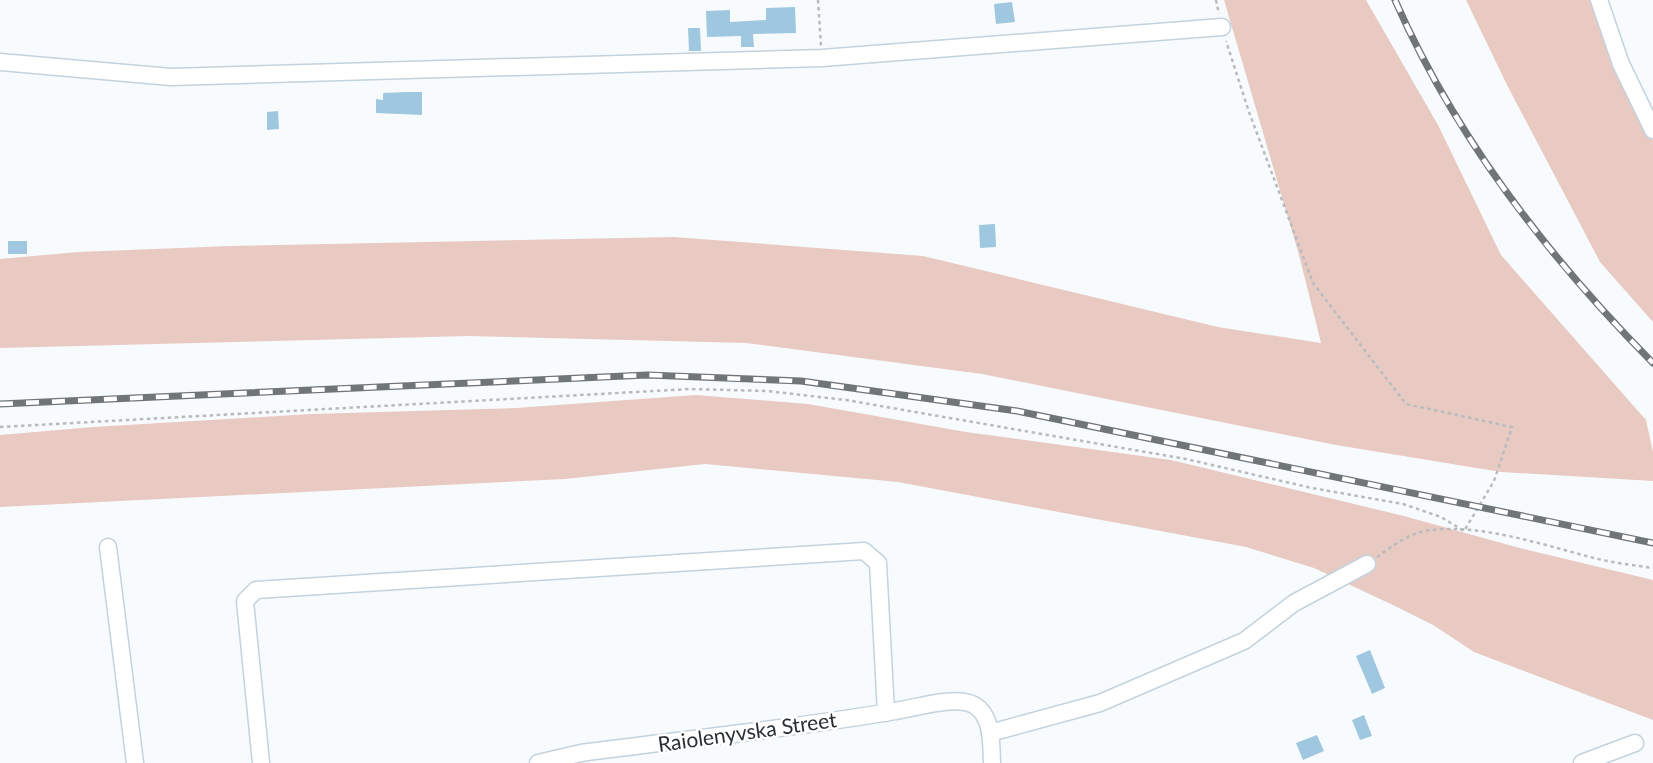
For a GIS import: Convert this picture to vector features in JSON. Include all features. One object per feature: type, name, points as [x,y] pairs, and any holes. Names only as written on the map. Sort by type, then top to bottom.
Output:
[{"type":"street","points":[[1599,0],[1621,64],[1653,130]]},
{"type":"street","points":[[0,62],[171,77],[822,58],[1222,27]]},
{"type":"street","points":[[108,547],[135,763]]},
{"type":"street","points":[[261,763],[246,601],[256,590],[864,551],[878,563],[886,713]]},
{"type":"street","points":[[992,763],[990,733],[1100,703],[1244,641],[1294,603],[1367,564]]},
{"type":"street","name":"Raiolenyvska Street","points":[[538,763],[581,753],[886,713],[957,701],[971,704],[982,711],[990,733]]},
{"type":"street","points":[[1582,763],[1635,743]]},
{"type":"path","points":[[817,0],[822,58]]},
{"type":"path","points":[[1216,0],[1249,112],[1313,283],[1406,404],[1512,427],[1494,481],[1464,531]]},
{"type":"path","points":[[0,427],[690,389],[767,391],[846,400],[1186,459],[1312,488],[1403,504],[1441,517],[1464,531]]},
{"type":"path","points":[[1367,564],[1397,542],[1427,530],[1464,531],[1542,542],[1597,559],[1653,568]]},
{"type":"shaded area","points":[[1224,0],[1366,0],[1438,125],[1501,255],[1646,420],[1653,452],[1653,481],[1501,472],[1336,445],[982,374],[746,343],[469,336],[0,348],[0,259],[78,252],[230,246],[674,237],[923,256],[1218,327],[1321,343],[1299,255]]},
{"type":"shaded area","points":[[1466,0],[1590,0],[1653,141],[1653,322],[1600,262],[1507,85]]},
{"type":"shaded area","points":[[696,395],[808,404],[966,432],[1171,460],[1653,580],[1653,720],[1474,652],[1433,625],[1314,568],[1246,547],[898,482],[705,464],[565,479],[0,507],[0,435],[311,414],[516,408]]},
{"type":"building","points":[[1012,2],[1015,22],[996,24],[994,4]]},
{"type":"building","points":[[795,7],[796,33],[753,34],[754,47],[741,47],[741,36],[707,37],[706,11],[730,10],[730,22],[766,20],[766,8]]},
{"type":"building","points":[[688,28],[700,28],[701,51],[689,51]]},
{"type":"building","points":[[422,92],[422,115],[376,113],[376,99],[383,100],[383,93]]},
{"type":"building","points":[[278,111],[279,129],[267,130],[267,112]]},
{"type":"building","points":[[995,224],[996,247],[980,248],[979,225]]},
{"type":"building","points":[[8,241],[27,241],[27,254],[8,254]]},
{"type":"building","points":[[1370,650],[1385,688],[1372,694],[1356,656]]},
{"type":"building","points":[[1364,715],[1372,736],[1360,740],[1352,720]]},
{"type":"building","points":[[1317,735],[1324,751],[1303,760],[1296,743]]},
{"type":"railway","points":[[1395,0],[1446,100],[1507,193],[1577,281],[1653,363]]},
{"type":"railway","points":[[0,404],[647,375],[801,381],[1017,411],[1653,543]]}]
